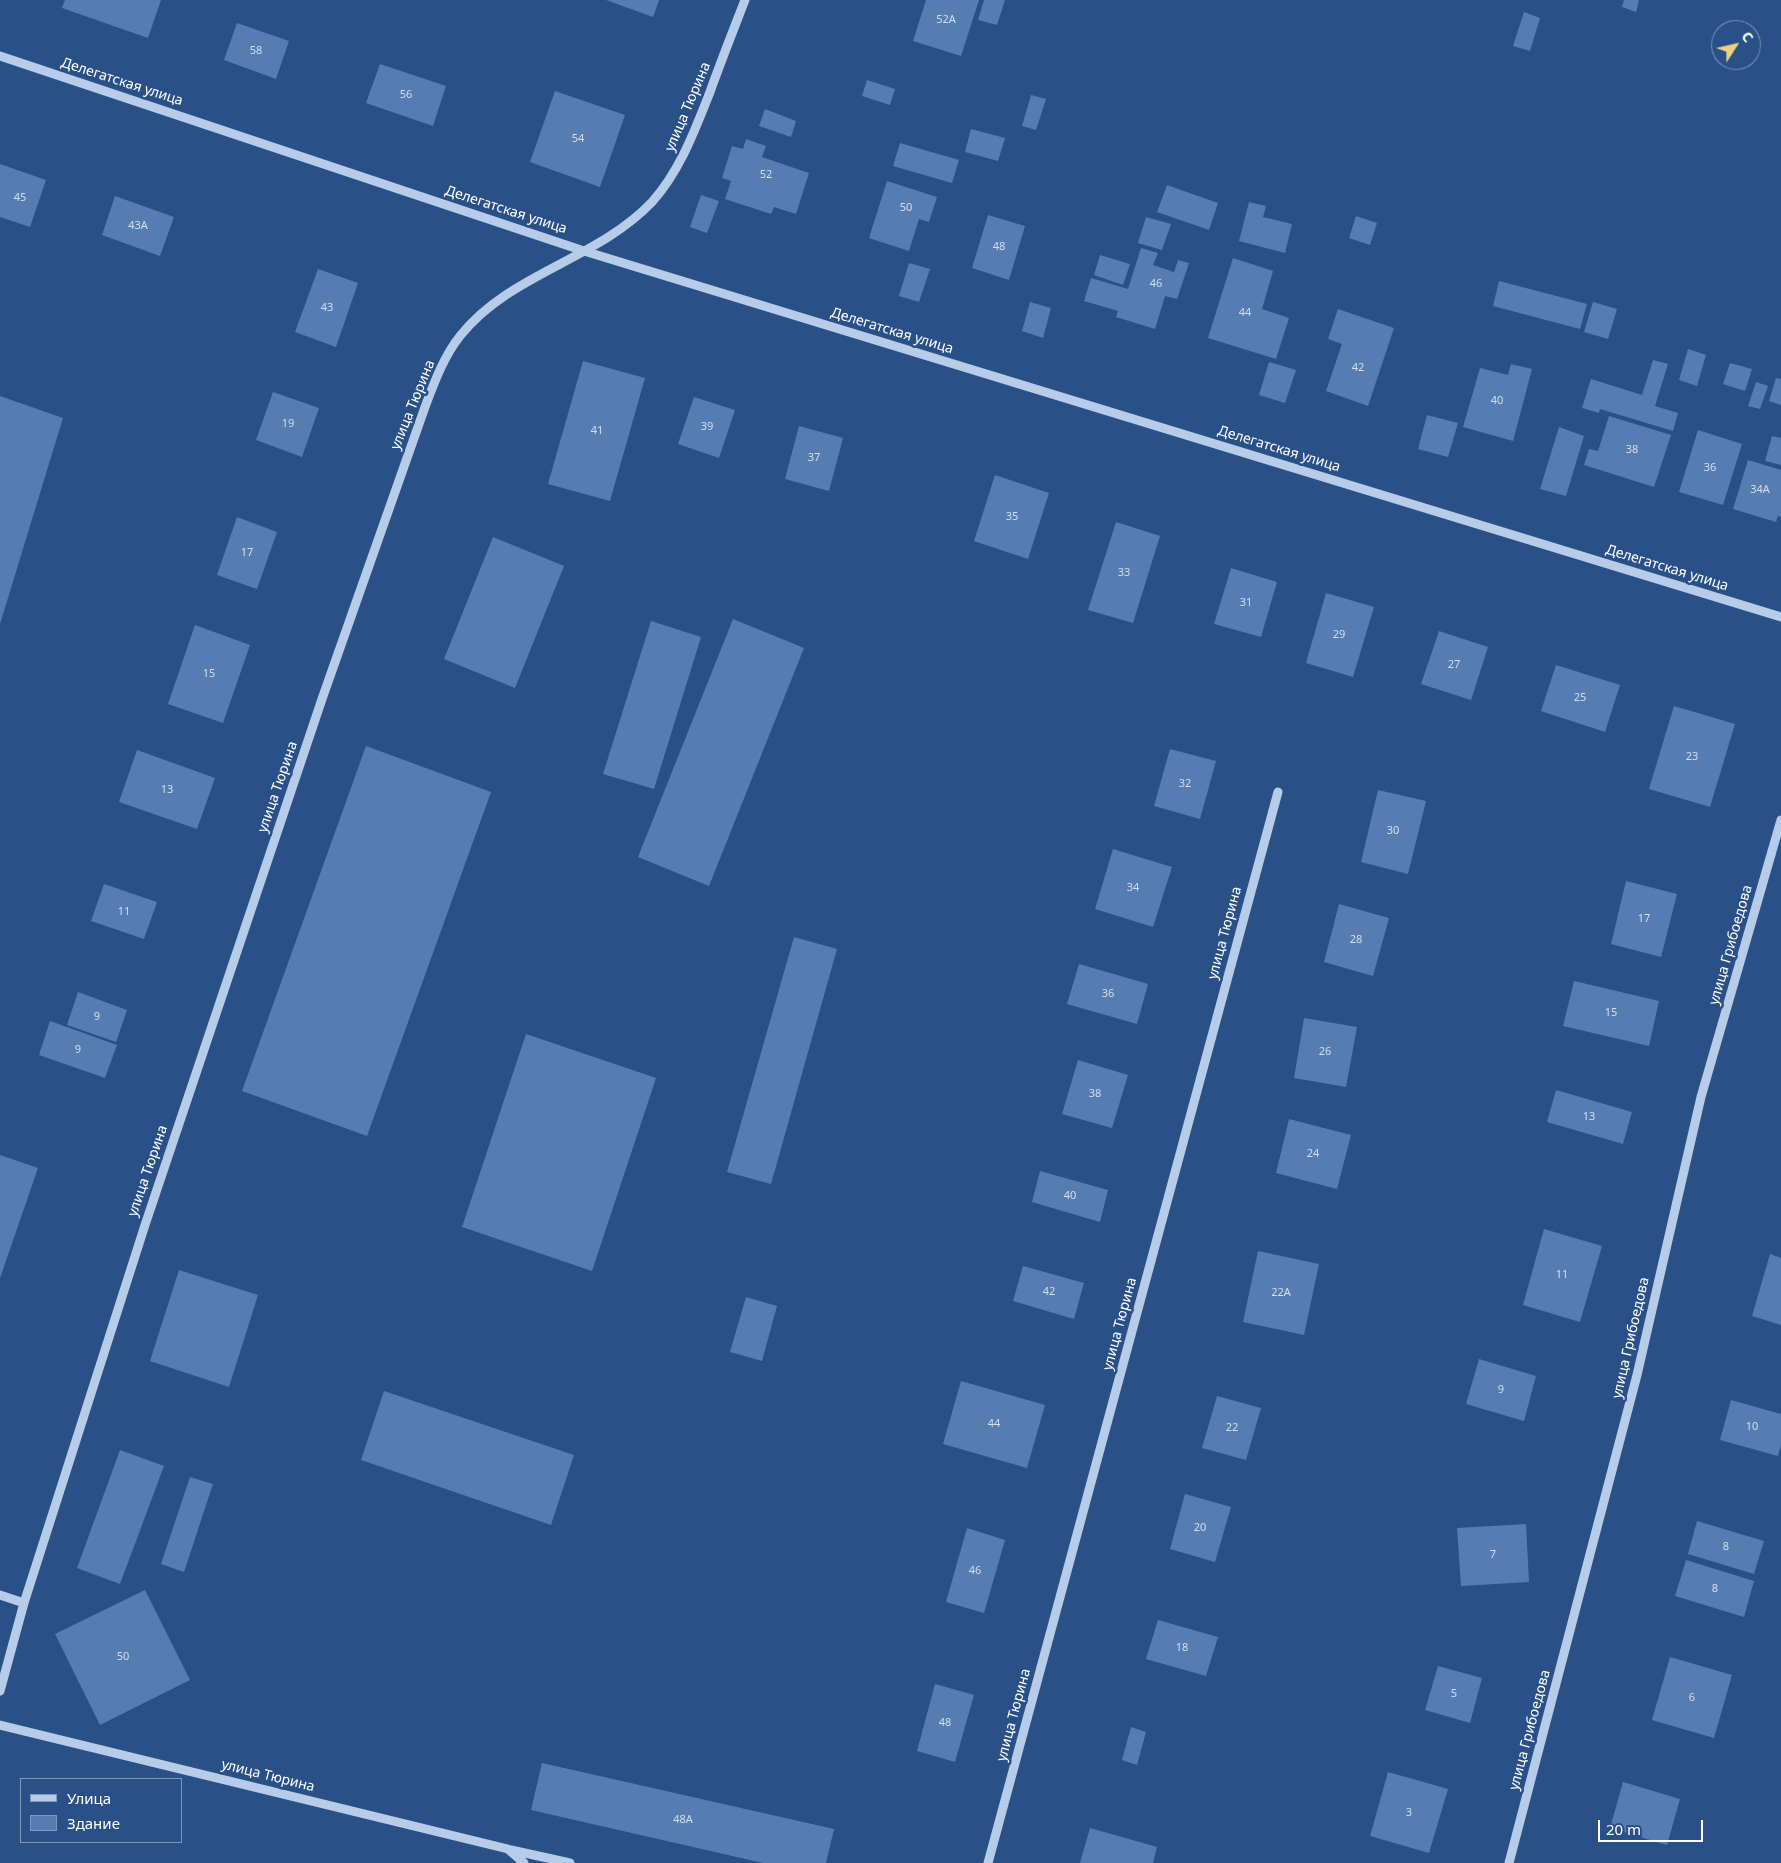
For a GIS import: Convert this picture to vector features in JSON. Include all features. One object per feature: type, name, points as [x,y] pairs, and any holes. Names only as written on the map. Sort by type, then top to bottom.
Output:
[{"type":"street","name":"улица Тюрина","points":[[0,1691],[24,1603],[144,1225],[326,690],[439,371],[459,337],[481,313],[509,293],[613,234],[634,219],[652,201],[680,161],[694,131],[746,0]]},
{"type":"street","name":"Делегатская улица","points":[[0,56],[584,250],[1781,617]]},
{"type":"street","name":"улица Тюрина","points":[[988,1863],[1278,792]]},
{"type":"street","name":"улица Грибоедова","points":[[1509,1863],[1637,1375],[1702,1097],[1781,820]]},
{"type":"street","points":[[0,1595],[24,1603]]},
{"type":"street","name":"улица Тюрина","points":[[0,1725],[508,1849],[524,1863]]},
{"type":"street","points":[[508,1849],[570,1863]]},
{"type":"building","points":[[65,0],[161,0],[148,38],[62,8]]},
{"type":"building","points":[[606,0],[659,0],[653,17]]},
{"type":"building","points":[[926,0],[979,0],[961,56],[913,41]]},
{"type":"building","points":[[984,0],[1005,0],[997,25],[978,20]]},
{"type":"building","points":[[1624,0],[1639,0],[1636,12],[1622,7]]},
{"type":"building","points":[[1524,12],[1540,18],[1530,51],[1513,46]]},
{"type":"building","points":[[237,23],[289,41],[276,79],[224,60]]},
{"type":"building","points":[[380,64],[446,86],[433,126],[366,103]]},
{"type":"building","points":[[867,80],[895,89],[890,105],[862,96]]},
{"type":"building","points":[[555,91],[625,115],[600,187],[530,162]]},
{"type":"building","points":[[1031,95],[1046,99],[1036,130],[1022,126]]},
{"type":"building","points":[[765,109],[796,121],[791,137],[759,126]]},
{"type":"building","points":[[971,129],[1005,138],[998,161],[965,152]]},
{"type":"building","points":[[746,139],[766,146],[762,157],[809,173],[796,214],[774,207],[771,214],[725,199],[731,181],[722,178],[732,146],[743,149]]},
{"type":"building","points":[[900,143],[959,160],[952,183],[893,166]]},
{"type":"building","points":[[0,164],[46,180],[30,227],[0,217]]},
{"type":"building","points":[[887,181],[937,197],[929,222],[919,219],[909,251],[869,238]]},
{"type":"building","points":[[1167,185],[1218,203],[1209,230],[1157,212]]},
{"type":"building","points":[[701,195],[719,201],[707,233],[690,227]]},
{"type":"building","points":[[115,196],[174,217],[160,256],[102,235]]},
{"type":"building","points":[[1249,202],[1266,206],[1263,217],[1292,224],[1285,253],[1239,241]]},
{"type":"building","points":[[988,215],[1025,226],[1009,280],[972,268]]},
{"type":"building","points":[[1356,216],[1377,223],[1370,245],[1349,238]]},
{"type":"building","points":[[1146,217],[1171,224],[1162,250],[1138,243]]},
{"type":"building","points":[[1141,248],[1158,253],[1153,265],[1174,272],[1178,260],[1189,263],[1177,299],[1165,296],[1155,329],[1116,317],[1118,311],[1084,301],[1091,278],[1128,289]]},
{"type":"building","points":[[1100,255],[1130,264],[1123,285],[1094,275]]},
{"type":"building","points":[[1233,258],[1273,271],[1262,309],[1289,318],[1276,359],[1208,338]]},
{"type":"building","points":[[909,263],[930,269],[919,302],[899,296]]},
{"type":"building","points":[[318,269],[358,283],[336,347],[295,332]]},
{"type":"building","points":[[1499,281],[1587,304],[1580,329],[1493,306]]},
{"type":"building","points":[[1030,302],[1051,308],[1043,338],[1022,331]]},
{"type":"building","points":[[1593,302],[1617,309],[1608,339],[1584,332]]},
{"type":"building","points":[[1338,309],[1394,328],[1368,406],[1326,391],[1342,344],[1328,339]]},
{"type":"building","points":[[1688,349],[1706,355],[1697,386],[1679,380]]},
{"type":"building","points":[[1653,360],[1668,364],[1655,406],[1678,413],[1673,431],[1600,409],[1599,413],[1582,408],[1591,379],[1642,395]]},
{"type":"building","points":[[583,361],[645,378],[610,501],[548,484]]},
{"type":"building","points":[[1269,362],[1296,370],[1285,403],[1259,395]]},
{"type":"building","points":[[1730,363],[1752,369],[1745,391],[1723,384]]},
{"type":"building","points":[[1511,364],[1532,369],[1513,441],[1463,427],[1480,368],[1508,375]]},
{"type":"building","points":[[1776,378],[1781,379],[1781,405],[1769,401]]},
{"type":"building","points":[[1756,382],[1768,386],[1760,409],[1748,406]]},
{"type":"building","points":[[273,392],[319,408],[302,457],[256,440]]},
{"type":"building","points":[[0,396],[63,418],[0,624]]},
{"type":"building","points":[[694,397],[735,410],[719,458],[678,444]]},
{"type":"building","points":[[1427,415],[1458,423],[1448,457],[1418,449]]},
{"type":"building","points":[[1609,416],[1671,435],[1654,487],[1584,465],[1589,449],[1598,451]]},
{"type":"building","points":[[799,426],[843,438],[829,491],[785,479]]},
{"type":"building","points":[[1559,427],[1584,436],[1566,496],[1540,489]]},
{"type":"building","points":[[1698,430],[1742,444],[1723,505],[1679,492]]},
{"type":"building","points":[[1772,436],[1781,438],[1781,465],[1765,461]]},
{"type":"building","points":[[1748,460],[1781,470],[1781,517],[1778,516],[1776,522],[1733,509]]},
{"type":"building","points":[[995,475],[1049,493],[1028,559],[974,541]]},
{"type":"building","points":[[237,517],[277,532],[257,589],[217,575]]},
{"type":"building","points":[[1116,522],[1160,536],[1133,623],[1088,610]]},
{"type":"building","points":[[493,537],[564,566],[515,688],[444,659]]},
{"type":"building","points":[[1231,568],[1277,582],[1261,637],[1214,624]]},
{"type":"building","points":[[1326,593],[1374,607],[1353,677],[1306,663]]},
{"type":"building","points":[[733,619],[804,648],[709,886],[638,857]]},
{"type":"building","points":[[651,621],[701,637],[654,789],[603,774]]},
{"type":"building","points":[[195,625],[250,645],[223,723],[168,704]]},
{"type":"building","points":[[1439,631],[1488,647],[1471,700],[1421,684]]},
{"type":"building","points":[[1556,665],[1620,685],[1605,732],[1541,711]]},
{"type":"building","points":[[1674,706],[1735,724],[1710,807],[1649,789]]},
{"type":"building","points":[[366,746],[491,792],[367,1136],[242,1091]]},
{"type":"building","points":[[1170,749],[1216,761],[1200,819],[1154,806]]},
{"type":"building","points":[[137,750],[215,778],[197,829],[119,802]]},
{"type":"building","points":[[1378,790],[1426,801],[1408,874],[1361,862]]},
{"type":"building","points":[[1113,849],[1172,867],[1153,927],[1095,909]]},
{"type":"building","points":[[1626,881],[1677,894],[1661,957],[1611,944]]},
{"type":"building","points":[[104,884],[157,902],[144,939],[91,921]]},
{"type":"building","points":[[1339,904],[1389,918],[1373,976],[1324,962]]},
{"type":"building","points":[[794,937],[837,949],[771,1184],[727,1172]]},
{"type":"building","points":[[1079,964],[1148,984],[1137,1024],[1067,1004]]},
{"type":"building","points":[[1574,981],[1659,1001],[1649,1046],[1563,1026]]},
{"type":"building","points":[[78,992],[127,1010],[116,1042],[67,1025]]},
{"type":"building","points":[[1304,1018],[1357,1027],[1346,1087],[1294,1078]]},
{"type":"building","points":[[50,1021],[117,1045],[105,1078],[39,1055]]},
{"type":"building","points":[[526,1034],[656,1078],[592,1271],[462,1227]]},
{"type":"building","points":[[1078,1060],[1128,1075],[1112,1128],[1062,1114]]},
{"type":"building","points":[[1556,1090],[1632,1112],[1623,1144],[1547,1122]]},
{"type":"building","points":[[1289,1119],[1351,1135],[1337,1189],[1276,1173]]},
{"type":"building","points":[[0,1155],[38,1168],[0,1278]]},
{"type":"building","points":[[1040,1171],[1108,1190],[1100,1222],[1032,1202]]},
{"type":"building","points":[[1544,1229],[1602,1246],[1580,1322],[1523,1305]]},
{"type":"building","points":[[1258,1251],[1319,1264],[1304,1335],[1243,1322]]},
{"type":"building","points":[[1770,1254],[1781,1258],[1781,1325],[1752,1316]]},
{"type":"building","points":[[1023,1266],[1084,1283],[1074,1319],[1013,1301]]},
{"type":"building","points":[[179,1270],[258,1295],[229,1387],[150,1361]]},
{"type":"building","points":[[746,1297],[777,1306],[762,1361],[730,1352]]},
{"type":"building","points":[[1479,1359],[1536,1376],[1524,1421],[1466,1404]]},
{"type":"building","points":[[961,1381],[1045,1405],[1027,1468],[943,1444]]},
{"type":"building","points":[[384,1391],[574,1455],[551,1525],[361,1460]]},
{"type":"building","points":[[1217,1396],[1261,1408],[1246,1460],[1202,1448]]},
{"type":"building","points":[[1731,1400],[1781,1414],[1781,1445],[1778,1456],[1720,1440]]},
{"type":"building","points":[[120,1450],[164,1466],[120,1584],[77,1568]]},
{"type":"building","points":[[190,1477],[213,1484],[184,1572],[161,1564]]},
{"type":"building","points":[[1185,1494],[1231,1507],[1215,1562],[1170,1549]]},
{"type":"building","points":[[1697,1521],[1764,1541],[1754,1574],[1688,1554]]},
{"type":"building","points":[[1526,1524],[1529,1582],[1461,1586],[1457,1528]]},
{"type":"building","points":[[967,1528],[1005,1540],[984,1613],[946,1602]]},
{"type":"building","points":[[1686,1560],[1754,1581],[1744,1617],[1675,1596]]},
{"type":"building","points":[[145,1590],[190,1680],[100,1725],[55,1634]]},
{"type":"building","points":[[1158,1620],[1218,1637],[1206,1676],[1146,1659]]},
{"type":"building","points":[[1670,1657],[1732,1675],[1714,1738],[1652,1720]]},
{"type":"building","points":[[1438,1666],[1482,1678],[1470,1723],[1425,1710]]},
{"type":"building","points":[[935,1684],[974,1695],[955,1762],[917,1751]]},
{"type":"building","points":[[1131,1727],[1146,1732],[1137,1765],[1122,1760]]},
{"type":"building","points":[[542,1763],[834,1829],[826,1863],[763,1863],[531,1810]]},
{"type":"building","points":[[1388,1772],[1448,1789],[1429,1853],[1370,1836]]},
{"type":"building","points":[[1623,1782],[1680,1799],[1667,1845],[1610,1828]]},
{"type":"building","points":[[1090,1828],[1157,1847],[1153,1863],[1080,1863]]}]
